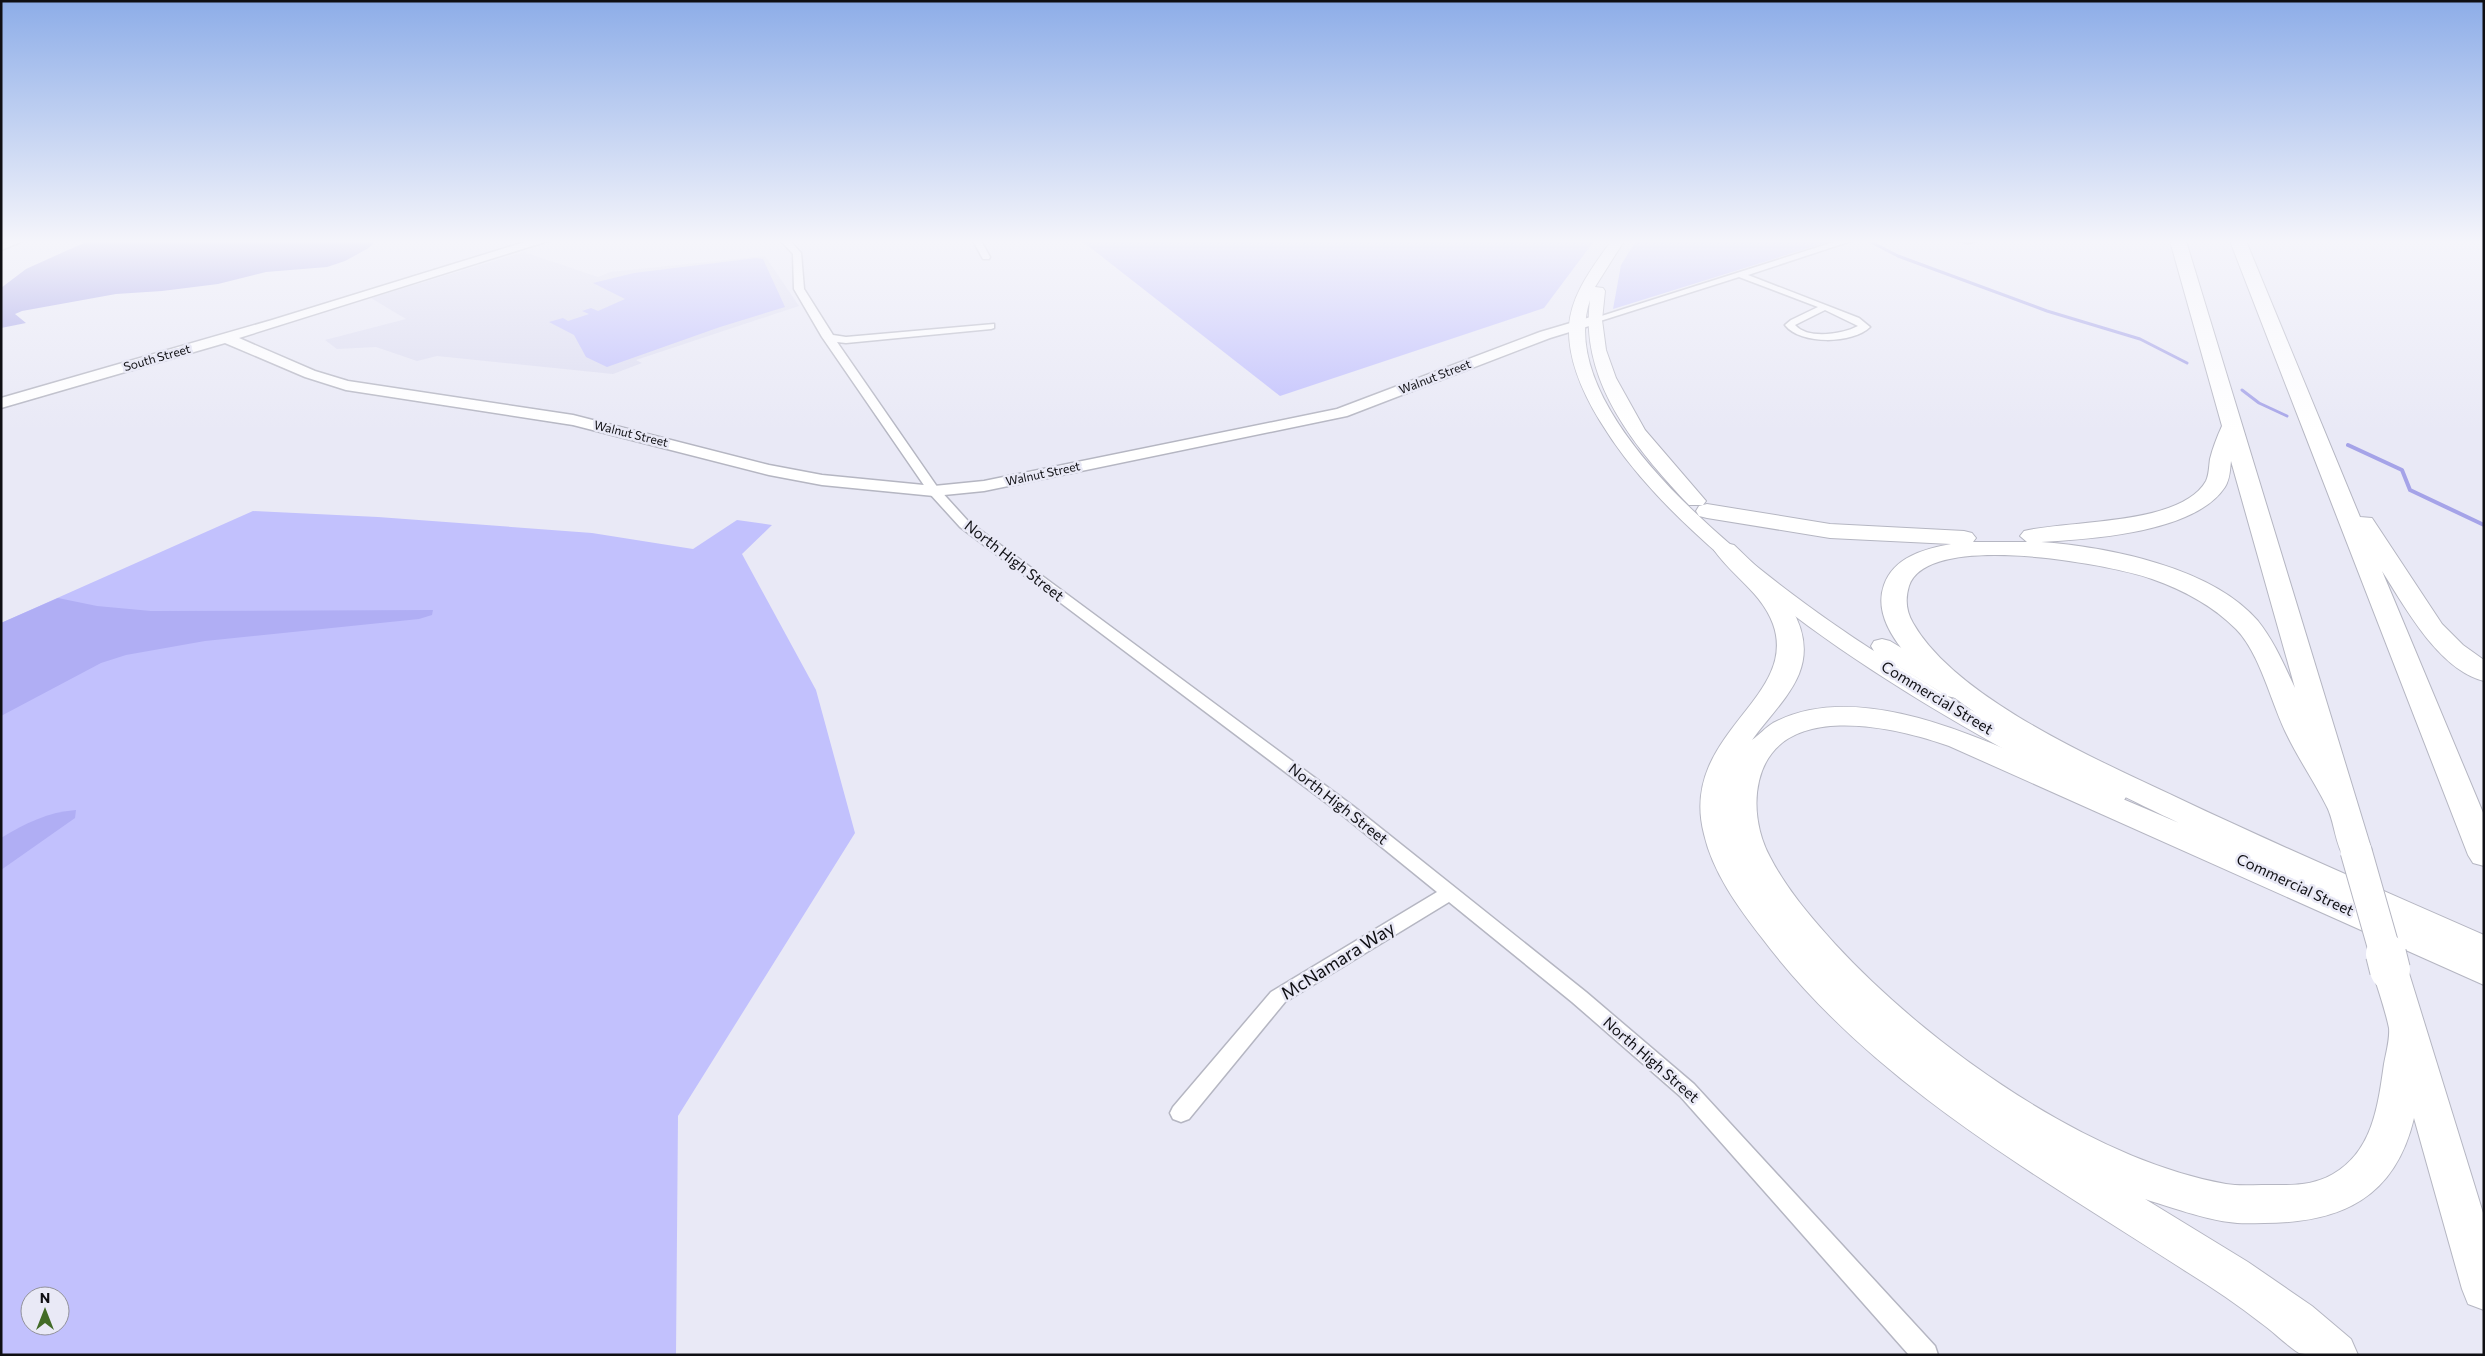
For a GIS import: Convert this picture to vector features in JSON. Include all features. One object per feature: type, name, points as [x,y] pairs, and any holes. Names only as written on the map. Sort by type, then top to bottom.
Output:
[{"type":"highway","points":[[2196,304],[2484,1289]]},
{"type":"highway","points":[[2263,304],[2484,855]]},
{"type":"highway","points":[[1707,511],[1809,529],[1907,537],[2021,537],[2115,527],[2173,513],[2188,507],[2206,495],[2218,477],[2222,456],[2232,426]]},
{"type":"highway","points":[[2335,484],[2372,533],[2432,629],[2454,651],[2484,673]]},
{"type":"highway","points":[[1998,716],[1936,668],[1905,633],[1896,616],[1892,598],[1894,586],[1903,572],[1920,561],[1940,554],[1992,548],[2067,552],[2135,566],[2171,578],[2210,596],[2236,614],[2250,628],[2300,734],[2345,812]]},
{"type":"highway","points":[[1726,550],[1777,606],[1786,622],[1791,644],[1790,660],[1785,675],[1728,752],[1716,790],[1717,820],[1723,846],[1739,879],[1769,924],[1796,957],[1842,1006],[1929,1080],[2003,1132],[2255,1292],[2335,1355]]},
{"type":"highway","name":"Commercial Street","points":[[1998,716],[2182,812],[2484,950]]},
{"type":"highway","points":[[2349,910],[1959,740],[1900,722],[1870,718],[1839,717],[1812,720],[1775,734],[1759,749],[1749,767],[1742,790],[1742,822],[1758,866],[1797,924],[1854,986],[1920,1045],[2011,1110],[2092,1157],[2158,1186],[2199,1199],[2232,1205],[2262,1207],[2314,1201],[2354,1184],[2378,1158],[2390,1129],[2408,1031]]},
{"type":"highway","name":"Commercial Street","points":[[2349,910],[2484,972]]},
{"type":"main road","name":"Commercial Street","points":[[1586,304],[1585,323],[1580,352],[1586,374],[1601,408],[1617,434],[1662,489],[1726,550],[1824,626],[1900,677],[1981,726],[2159,821],[2349,910]]},
{"type":"main road","name":"Commercial Street","points":[[1585,323],[1625,414],[1658,460],[1707,511],[1759,557],[1824,606],[1903,659],[1998,716]]},
{"type":"street","name":"South Street","points":[[1,403],[336,304]]},
{"type":"street","name":"North High Street","points":[[808,304],[934,492],[964,524],[1347,810],[1579,997],[1687,1090],[1926,1355]]},
{"type":"street","name":"Walnut Street","points":[[226,338],[310,374],[346,385],[573,420],[810,478],[934,492],[984,486],[1341,413],[1545,335],[1645,304]]},
{"type":"street","points":[[1820,304],[1824,306],[1856,320],[1865,327],[1812,338],[1792,329],[1790,325],[1796,319],[1819,312],[1824,306]]},
{"type":"street","points":[[828,336],[846,340],[991,326]]},
{"type":"street","name":"McNamara Way","points":[[1181,1113],[1278,997],[1450,893]]},
{"type":"shaded area","points":[[1,304],[59,304],[22,311],[15,314],[26,323],[1,328]]},
{"type":"shaded area","points":[[381,304],[798,304],[799,306],[636,360],[642,363],[613,374],[437,356],[417,361],[376,347],[337,349],[325,340],[406,319]]},
{"type":"shaded area","points":[[613,304],[784,304],[785,307],[720,327],[607,367],[586,357],[574,335],[549,322],[563,318],[568,321],[589,314],[582,311],[591,308],[598,311]]},
{"type":"shaded area","points":[[1163,304],[1547,304],[1544,308],[1280,396]]},
{"type":"shaded area","points":[[1614,304],[1628,304],[1613,309]]},
{"type":"shaded area","points":[[253,511],[378,517],[592,533],[693,549],[737,520],[772,525],[742,554],[816,690],[855,833],[678,1116],[676,1355],[1,1355],[1,623]]},
{"type":"shaded area","points":[[58,598],[97,606],[151,611],[433,610],[432,615],[419,619],[205,641],[126,655],[101,663],[1,716],[1,623]]},
{"type":"shaded area","points":[[76,810],[75,818],[1,870],[1,838],[37,819],[56,813]]},
{"type":"waterway","points":[[2029,304],[2140,339],[2187,363]]},
{"type":"waterway","points":[[2242,390],[2259,403],[2287,416]]},
{"type":"waterway","points":[[2348,445],[2402,470],[2410,490],[2484,525]]}]
